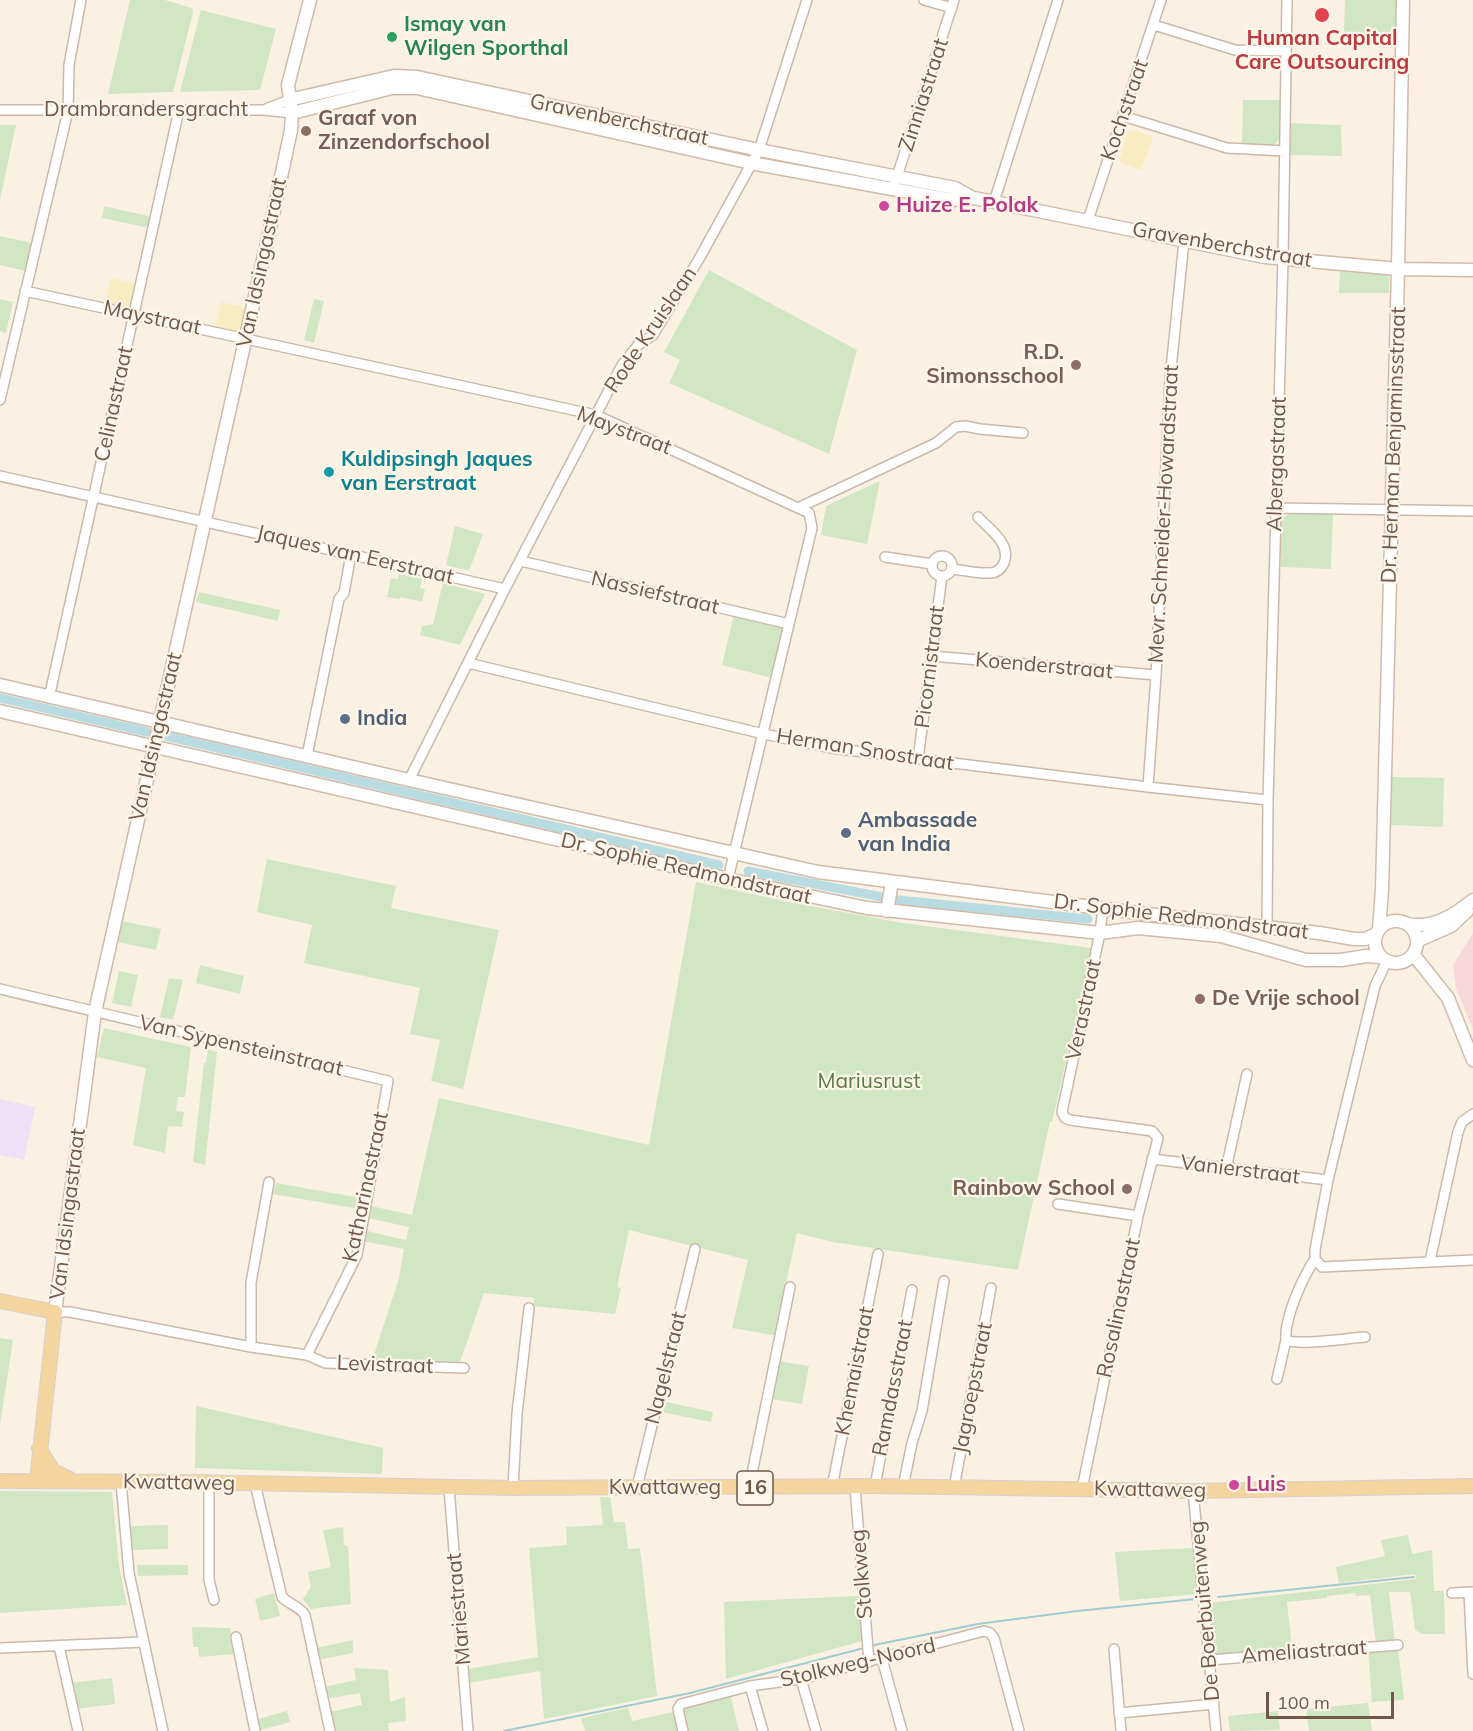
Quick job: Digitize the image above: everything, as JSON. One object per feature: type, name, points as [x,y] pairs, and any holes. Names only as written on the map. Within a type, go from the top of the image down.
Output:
[{"type":"main road","points":[[0,1301],[55,1312]]},
{"type":"main road","name":"Van Idsingastraat","points":[[37,1481],[55,1312]]},
{"type":"main road","points":[[39,1448],[56,1473],[79,1482]]},
{"type":"main road","name":"Kwattaweg","points":[[0,1481],[375,1484],[513,1488],[875,1486],[1193,1491],[1473,1485]]},
{"type":"street","points":[[0,400],[3,369],[25,291],[68,111],[69,65],[81,0]]},
{"type":"street","name":"Van Idsingastraat","points":[[55,1312],[95,1012],[289,141],[291,107],[288,85],[310,0]]},
{"type":"street","name":"Rode Kruislaan","points":[[409,780],[505,589],[622,365],[658,328],[759,150],[807,0]]},
{"type":"street","points":[[924,0],[953,4]]},
{"type":"street","points":[[994,201],[1058,0]]},
{"type":"street","name":"Kochstraat","points":[[1088,220],[1161,0]]},
{"type":"street","name":"Albergastraat","points":[[1267,927],[1287,0]]},
{"type":"street","name":"Dr. Herman Benjaminsstraat","points":[[1377,932],[1382,890],[1398,269],[1402,0]]},
{"type":"street","name":"Zinniastraat","points":[[895,183],[953,4]]},
{"type":"street","points":[[1154,25],[1235,50],[1286,51]]},
{"type":"street","name":"Gravenberchstraat","points":[[291,107],[394,76],[417,77],[759,150],[895,183]]},
{"type":"street","name":"Gravenberchstraat","points":[[264,110],[392,88],[417,88],[751,163],[895,183],[955,188],[974,198],[1265,257],[1398,269],[1473,270]]},
{"type":"street","name":"Drambrandersgracht","points":[[0,110],[264,110]]},
{"type":"street","name":"Celinastraat","points":[[49,698],[179,110]]},
{"type":"street","points":[[1124,116],[1227,148],[1285,151]]},
{"type":"street","name":"Mevr. Schneider-Howardstraat","points":[[1148,787],[1156,675],[1170,379],[1184,241]]},
{"type":"street","name":"Maystraat","points":[[25,291],[596,415],[800,507]]},
{"type":"street","points":[[800,507],[936,443],[957,426],[1023,434]]},
{"type":"street","name":"Jaques van Eerstraat","points":[[0,476],[505,589]]},
{"type":"street","points":[[728,879],[812,528],[809,513],[800,507]]},
{"type":"street","points":[[1276,508],[1473,511]]},
{"type":"street","points":[[952,569],[987,573],[999,571],[1003,566],[1006,556],[1005,546],[978,517]]},
{"type":"street","points":[[307,756],[339,599],[344,593],[351,554]]},
{"type":"street","points":[[944,556],[950,559],[952,569],[948,574],[942,576],[936,573],[932,564],[938,557],[944,556]]},
{"type":"street","points":[[885,557],[932,564]]},
{"type":"street","name":"Nassiefstraat","points":[[521,561],[789,624]]},
{"type":"street","name":"Picornistraat","points":[[918,759],[942,576]]},
{"type":"street","name":"Koenderstraat","points":[[931,656],[1156,675]]},
{"type":"street","name":"Herman Snostraat","points":[[468,663],[831,748],[1268,800]]},
{"type":"street","name":"Dr. Sophie Redmondstraat","points":[[0,685],[158,723],[818,872],[1360,939],[1377,932]]},
{"type":"street","name":"Dr. Sophie Redmondstraat","points":[[0,711],[728,879],[887,911],[1100,933],[1138,928],[1221,936],[1306,960],[1341,960],[1366,956],[1383,959]]},
{"type":"street","points":[[887,911],[892,882]]},
{"type":"street","name":"Dr. Herman Benjaminsstraat","points":[[1382,890],[1386,909],[1402,922]]},
{"type":"street","points":[[1434,980],[1401,963],[1383,959],[1375,948],[1377,932],[1387,923],[1402,922],[1421,926],[1436,923],[1473,902]]},
{"type":"street","points":[[1417,941],[1451,926],[1473,902]]},
{"type":"street","name":"Verastraat","points":[[1103,908],[1100,933],[1062,1112],[1065,1118],[1070,1120],[1152,1131]]},
{"type":"street","points":[[1401,963],[1413,954],[1417,941],[1413,930],[1402,922]]},
{"type":"street","points":[[1413,954],[1448,998],[1473,1060]]},
{"type":"street","points":[[1277,1379],[1288,1327],[1302,1278],[1315,1259],[1328,1180],[1383,959]]},
{"type":"street","name":"Van Sypensteinstraat","points":[[0,989],[388,1081]]},
{"type":"street","points":[[1226,1168],[1247,1074]]},
{"type":"street","name":"Katharinastraat","points":[[307,1355],[357,1255],[388,1081]]},
{"type":"street","points":[[1430,1261],[1458,1132],[1462,1122],[1473,1114]]},
{"type":"street","name":"Rosalinastraat","points":[[1082,1489],[1138,1216],[1158,1138],[1152,1131]]},
{"type":"street","name":"Vanierstraat","points":[[1152,1159],[1328,1180]]},
{"type":"street","points":[[251,1347],[251,1283],[269,1182]]},
{"type":"street","points":[[1058,1204],[1138,1216]]},
{"type":"street","name":"Nagelstraat","points":[[637,1487],[695,1250]]},
{"type":"street","name":"Khemaistraat","points":[[832,1487],[879,1254]]},
{"type":"street","points":[[1315,1259],[1322,1267],[1473,1260]]},
{"type":"street","points":[[903,1487],[912,1443],[922,1411],[944,1281]]},
{"type":"street","points":[[749,1488],[790,1287]]},
{"type":"street","name":"Jagroepstraat","points":[[954,1488],[991,1288]]},
{"type":"street","name":"Ramdasstraat","points":[[875,1486],[912,1290]]},
{"type":"street","points":[[513,1488],[517,1414],[529,1308]]},
{"type":"street","name":"Levistraat","points":[[55,1312],[70,1312],[251,1347],[307,1355],[325,1363],[464,1368]]},
{"type":"street","points":[[1286,1340],[1305,1342],[1365,1337]]},
{"type":"street","points":[[121,1482],[129,1573],[163,1731]]},
{"type":"street","points":[[209,1482],[209,1580],[214,1600]]},
{"type":"street","points":[[255,1484],[282,1597],[299,1607],[305,1615],[330,1731]]},
{"type":"street","name":"Mariestraat","points":[[449,1487],[468,1731]]},
{"type":"street","name":"Stolkweg","points":[[855,1487],[869,1662]]},
{"type":"street","name":"De Boerbuitenweg","points":[[1193,1491],[1216,1731]]},
{"type":"street","points":[[1452,1593],[1471,1592],[1473,1673]]},
{"type":"street","name":"Stolkweg-Noord","points":[[683,1731],[678,1709],[681,1704],[750,1686],[801,1679],[984,1631],[994,1638],[1019,1731]]},
{"type":"street","points":[[236,1637],[255,1731]]},
{"type":"street","points":[[0,1648],[144,1642]]},
{"type":"street","points":[[59,1646],[78,1731]]},
{"type":"street","name":"Ameliastraat","points":[[1210,1660],[1398,1646]]},
{"type":"street","points":[[1114,1649],[1121,1731]]},
{"type":"street","points":[[882,1659],[902,1731]]},
{"type":"street","points":[[801,1679],[816,1731]]},
{"type":"street","points":[[750,1686],[763,1731]]},
{"type":"street","points":[[1119,1713],[1214,1704]]},
{"type":"shaded area","points":[[1473,933],[1473,1029],[1456,989],[1453,965]]},
{"type":"shaded area","points":[[0,1099],[35,1107],[24,1160],[0,1155]]},
{"type":"green space","points":[[130,0],[165,0],[192,8],[193,12],[173,92],[108,94]]},
{"type":"green space","points":[[1345,0],[1398,0],[1397,33],[1344,33]]},
{"type":"green space","points":[[201,10],[276,29],[260,90],[180,92]]},
{"type":"green space","points":[[1243,100],[1282,100],[1282,132],[1277,143],[1272,146],[1242,146]]},
{"type":"green space","points":[[1289,123],[1341,125],[1342,156],[1289,155]]},
{"type":"green space","points":[[0,125],[16,125],[0,200]]},
{"type":"green space","points":[[104,206],[152,217],[149,228],[102,218]]},
{"type":"green space","points":[[0,236],[33,243],[26,271],[0,265]]},
{"type":"green space","points":[[1340,269],[1383,273],[1389,277],[1389,293],[1339,293]]},
{"type":"green space","points":[[709,270],[857,350],[829,454],[669,383],[680,360],[664,352]]},
{"type":"green space","points":[[0,299],[13,302],[6,333],[0,331]]},
{"type":"green space","points":[[314,299],[324,301],[314,343],[304,340]]},
{"type":"green space","points":[[880,481],[867,544],[821,535],[826,506]]},
{"type":"green space","points":[[1293,513],[1333,514],[1331,569],[1281,567],[1281,522],[1283,517]]},
{"type":"green space","points":[[455,526],[483,534],[469,571],[446,565]]},
{"type":"green space","points":[[399,574],[422,579],[420,588],[425,589],[422,602],[401,597],[400,599],[387,597],[391,578],[398,579]]},
{"type":"green space","points":[[443,583],[485,594],[460,645],[420,635],[422,626],[433,624]]},
{"type":"green space","points":[[199,592],[280,610],[278,621],[196,602]]},
{"type":"green space","points":[[734,614],[783,626],[772,678],[722,665]]},
{"type":"green space","points":[[1392,777],[1444,778],[1443,827],[1391,825]]},
{"type":"green space","points":[[267,859],[396,886],[391,908],[499,930],[463,1089],[431,1081],[440,1040],[410,1034],[420,988],[304,963],[312,925],[257,912]]},
{"type":"green space","name":"Mariusrust","points":[[696,882],[903,923],[1092,948],[1052,1122],[1050,1122],[1018,1270],[833,1242],[797,1233],[778,1336],[732,1328],[748,1260],[629,1230],[617,1287],[621,1288],[615,1314],[533,1306],[534,1298],[484,1293],[460,1362],[373,1358],[399,1278],[404,1249],[362,1241],[363,1230],[406,1240],[409,1227],[368,1218],[371,1206],[412,1215],[439,1098],[649,1145]]},
{"type":"green space","points":[[122,921],[161,929],[156,950],[118,942]]},
{"type":"green space","points":[[200,965],[244,976],[240,994],[196,983]]},
{"type":"green space","points":[[119,971],[138,975],[131,1007],[112,1003]]},
{"type":"green space","points":[[169,978],[183,980],[173,1020],[160,1017]]},
{"type":"green space","points":[[104,1028],[191,1047],[185,1097],[178,1097],[176,1111],[184,1112],[182,1127],[168,1126],[165,1153],[133,1145],[146,1068],[97,1057]]},
{"type":"green space","points":[[208,1049],[217,1052],[205,1165],[193,1162],[204,1063],[206,1063]]},
{"type":"green space","points":[[276,1183],[361,1198],[359,1209],[273,1194]]},
{"type":"green space","points":[[0,1338],[13,1340],[0,1425]]},
{"type":"green space","points":[[778,1361],[809,1366],[802,1404],[772,1399]]},
{"type":"green space","points":[[662,1401],[713,1412],[711,1422],[660,1412]]},
{"type":"green space","points":[[196,1406],[383,1448],[382,1474],[195,1468]]},
{"type":"green space","points":[[0,1491],[112,1492],[119,1566],[127,1605],[0,1613]]},
{"type":"green space","points":[[600,1497],[610,1497],[614,1522],[625,1522],[628,1549],[640,1548],[657,1696],[544,1719],[540,1671],[468,1683],[467,1669],[538,1657],[529,1548],[567,1545],[566,1527],[603,1525]]},
{"type":"green space","points":[[168,1525],[168,1549],[132,1550],[131,1526]]},
{"type":"green space","points":[[343,1527],[344,1545],[348,1546],[351,1604],[310,1609],[303,1599],[311,1587],[308,1572],[331,1567],[323,1530]]},
{"type":"green space","points":[[1408,1535],[1412,1554],[1432,1550],[1434,1591],[1444,1591],[1445,1634],[1422,1634],[1415,1630],[1410,1592],[1389,1592],[1395,1642],[1376,1644],[1370,1595],[1356,1596],[1355,1593],[1287,1602],[1292,1649],[1215,1654],[1209,1603],[1416,1579],[1415,1574],[1339,1583],[1336,1567],[1385,1556],[1381,1540]]},
{"type":"green space","points":[[1193,1548],[1197,1594],[1120,1601],[1115,1552]]},
{"type":"green space","points":[[137,1565],[188,1565],[188,1575],[138,1576]]},
{"type":"green space","points":[[274,1593],[280,1616],[260,1621],[255,1599]]},
{"type":"green space","points":[[858,1596],[862,1641],[726,1679],[724,1602]]},
{"type":"green space","points":[[192,1627],[230,1628],[236,1654],[199,1657],[198,1647],[193,1647]]},
{"type":"green space","points":[[353,1640],[353,1653],[318,1660],[316,1648]]},
{"type":"green space","points":[[1398,1648],[1404,1700],[1372,1702],[1368,1650]]},
{"type":"green space","points":[[354,1668],[388,1670],[390,1702],[405,1697],[406,1721],[388,1723],[389,1731],[334,1731],[330,1712],[362,1705],[360,1693],[326,1699],[324,1687],[356,1680]]},
{"type":"green space","points":[[112,1678],[115,1704],[75,1709],[70,1683]]},
{"type":"green space","points":[[730,1693],[739,1731],[683,1731],[677,1708]]},
{"type":"green space","points":[[1368,1703],[1372,1731],[1309,1731],[1306,1709]]},
{"type":"green space","points":[[628,1708],[632,1721],[673,1712],[678,1731],[585,1731],[581,1718]]},
{"type":"green space","points":[[287,1711],[290,1722],[261,1730],[258,1719]]},
{"type":"green space","points":[[1278,1711],[1280,1730],[1230,1731],[1228,1716]]},
{"type":"sand","points":[[1134,130],[1153,137],[1141,170],[1119,161],[1128,132]]},
{"type":"sand","points":[[111,278],[137,284],[131,307],[126,309],[105,305]]},
{"type":"sand","points":[[221,302],[248,308],[241,331],[238,333],[215,329]]},
{"type":"waterway","points":[[0,698],[147,732]]},
{"type":"waterway","points":[[166,736],[719,865]]},
{"type":"waterway","points":[[748,871],[882,897]]},
{"type":"waterway","points":[[898,900],[1088,919]]},
{"type":"waterway","points":[[1218,1597],[1414,1577]]},
{"type":"waterway","points":[[874,1645],[978,1624],[1196,1599]]},
{"type":"waterway","points":[[504,1731],[690,1693],[864,1648]]},
{"type":"place","name":"Human Capital Care Outsourcing","points":[[1322,15]]},
{"type":"place","name":"Ismay van Wilgen Sporthal","points":[[392,37]]},
{"type":"place","name":"Graaf von Zinzendorfschool","points":[[306,131]]},
{"type":"place","name":"Huize E. Polak","points":[[884,206]]},
{"type":"place","name":"R.D. Simonsschool","points":[[1076,365]]},
{"type":"place","name":"Kuldipsingh Jaques van Eerstraat","points":[[329,472]]},
{"type":"place","name":"India","points":[[345,719]]},
{"type":"place","name":"Ambassade van India","points":[[846,833]]},
{"type":"place","name":"De Vrije school","points":[[1200,999]]},
{"type":"place","name":"Rainbow School","points":[[1127,1189]]},
{"type":"place","name":"Luis","points":[[1234,1485]]}]
